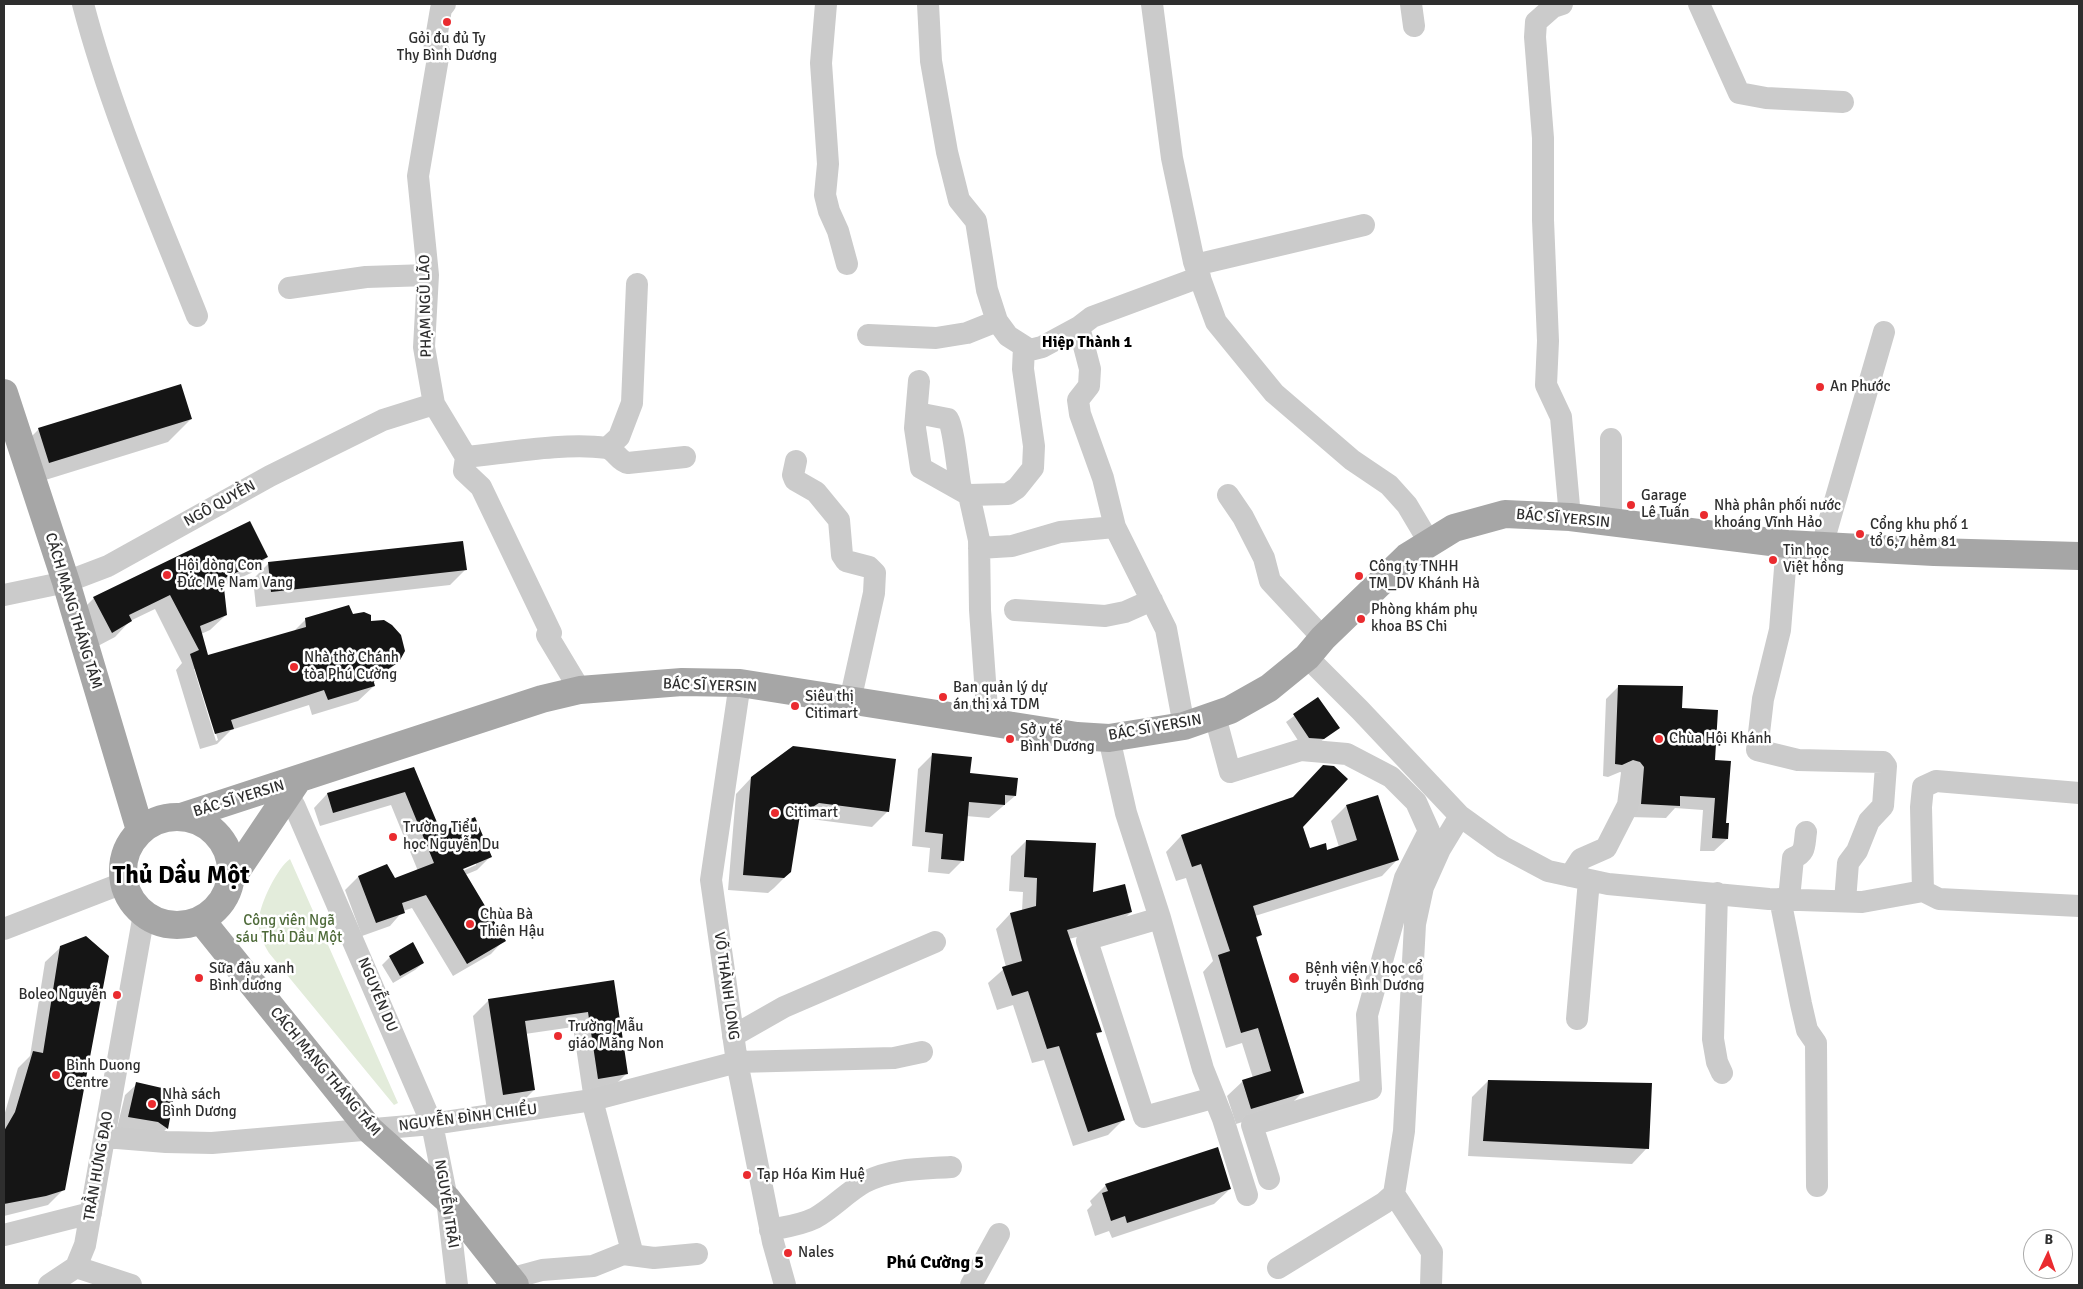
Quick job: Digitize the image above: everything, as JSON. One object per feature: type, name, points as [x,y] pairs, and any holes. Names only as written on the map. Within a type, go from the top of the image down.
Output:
[{"type":"main road","name":"CÁCH MẠNG THÁNG TÁM","points":[[4,393],[66,582],[140,830]]},
{"type":"main road","name":"BÁC SĨ YERSIN","points":[[181,817],[289,787],[542,699],[580,690],[682,682],[740,684],[988,723],[1077,736],[1109,738],[1184,726],[1215,716],[1269,688],[1315,648],[1407,558],[1429,542],[1454,528],[1505,514],[1570,517],[1787,544],[2079,556]]},
{"type":"main road","name":"BÁC SĨ YERSIN","points":[[231,879],[289,787]]},
{"type":"main road","points":[[181,817],[199,821],[214,831],[224,845],[230,861],[231,879],[225,896],[215,910],[201,920],[187,925],[172,925],[157,922],[134,906],[123,883],[122,869],[125,854],[131,841],[140,830],[152,822],[166,818],[181,817]]},
{"type":"main road","name":"CÁCH MẠNG THÁNG TÁM","points":[[201,920],[370,1130],[448,1199],[512,1282]]},
{"type":"street","points":[[83,4],[92,40],[129,143],[196,316]]},
{"type":"street","name":"PHẠM NGŨ LÃO","points":[[445,4],[441,9],[434,50],[438,52],[418,176],[428,275],[424,347],[434,404],[466,457],[464,471],[481,487],[551,633],[547,635],[580,690]]},
{"type":"street","points":[[826,4],[821,63],[828,164],[825,195],[847,264]]},
{"type":"street","points":[[928,4],[931,61],[946,152],[959,200],[976,220],[987,290],[997,321],[1008,336],[1024,347],[1030,350],[1042,347],[1079,327],[1092,316],[1197,271],[1364,224]]},
{"type":"street","points":[[1152,4],[1172,158],[1197,271],[1216,322],[1274,393],[1352,460],[1389,485],[1407,505],[1429,542]]},
{"type":"street","points":[[1411,4],[1414,26]]},
{"type":"street","points":[[1562,4],[1553,7],[1536,22],[1535,37],[1543,138],[1543,220],[1548,341],[1546,385],[1561,417],[1570,517]]},
{"type":"street","points":[[1699,4],[1739,93],[1766,98],[1843,102]]},
{"type":"street","points":[[289,288],[366,277],[428,275]]},
{"type":"street","points":[[608,448],[619,437],[632,403],[637,284]]},
{"type":"street","points":[[868,335],[936,338],[967,333],[997,321]]},
{"type":"street","points":[[1079,327],[1090,369],[1089,386],[1078,400],[1080,414],[1103,478],[1115,528],[1166,630],[1184,726]]},
{"type":"street","points":[[1822,546],[1884,332]]},
{"type":"street","points":[[919,381],[915,428],[921,468],[965,493],[1008,494],[1017,488],[1033,468],[1034,446],[1023,369],[1024,347]]},
{"type":"street","name":"NGÔ QUYỀN","points":[[4,595],[66,582],[108,566],[270,476],[383,420],[434,404]]},
{"type":"street","points":[[917,413],[948,419],[952,425],[952,438],[980,548],[980,610],[988,723]]},
{"type":"street","points":[[1611,439],[1611,523]]},
{"type":"street","points":[[466,457],[579,447],[608,448],[616,452],[623,462],[628,463],[685,457]]},
{"type":"street","points":[[796,461],[793,475],[796,480],[816,492],[839,520],[842,555],[846,561],[869,567],[875,573],[874,593],[850,701]]},
{"type":"street","points":[[1228,495],[1243,517],[1264,558],[1270,581],[1315,648],[1386,737],[1460,816],[1503,847],[1548,872],[1608,884],[1785,899],[1862,902],[1923,891],[1939,899],[2079,906]]},
{"type":"street","points":[[980,548],[1012,546],[1070,530],[1115,528]]},
{"type":"street","points":[[1787,544],[1780,630],[1763,699],[1757,750],[1798,760],[1868,760],[1883,762],[1886,766],[1882,810],[1869,822],[1856,851],[1848,863],[1845,901]]},
{"type":"street","points":[[1015,610],[1105,616],[1125,612],[1152,600]]},
{"type":"street","name":"VÕ THÀNH LONG","points":[[740,684],[711,880],[737,1062],[770,1230],[785,1285]]},
{"type":"street","points":[[1215,716],[1230,772],[1301,750],[1347,754],[1391,777],[1416,802],[1429,831],[1405,878],[1367,1015],[1371,1089],[1252,1125],[1269,1179]]},
{"type":"street","points":[[1109,738],[1126,813],[1160,918],[1213,1098],[1223,1119],[1247,1195]]},
{"type":"street","points":[[1577,1019],[1581,859],[1606,848],[1628,805],[1632,773]]},
{"type":"street","points":[[1923,891],[1920,807],[1923,787],[1936,781],[2079,792]]},
{"type":"street","name":"NGUYỄN DU","points":[[289,787],[299,816],[432,1124]]},
{"type":"street","points":[[1278,1268],[1384,1203],[1394,1194],[1404,1131],[1415,924],[1426,880],[1440,849],[1460,816]]},
{"type":"street","points":[[1806,832],[1804,851],[1800,856],[1793,858],[1785,899],[1800,1004],[1807,1030],[1816,1043],[1817,1186]]},
{"type":"street","points":[[4,929],[123,883]]},
{"type":"street","points":[[1717,892],[1713,1039],[1717,1062],[1722,1073]]},
{"type":"street","name":"TRẦN HƯNG ĐẠO","points":[[76,1267],[85,1245],[144,914]]},
{"type":"street","points":[[1160,918],[1087,941],[1144,1117],[1213,1098]]},
{"type":"street","points":[[733,1036],[784,1007],[936,942]]},
{"type":"street","name":"NGUYỄN ĐÌNH CHIỂU","points":[[105,1137],[166,1142],[212,1143],[432,1124],[592,1100],[737,1062],[894,1058],[922,1052]]},
{"type":"street","points":[[592,1100],[633,1255]]},
{"type":"street","name":"NGUYỄN TRÃI","points":[[432,1124],[448,1199],[458,1285]]},
{"type":"street","points":[[770,1230],[803,1223],[815,1218],[866,1182],[883,1175],[896,1171],[951,1167]]},
{"type":"street","points":[[1394,1194],[1432,1252],[1431,1285]]},
{"type":"street","points":[[4,1234],[91,1213]]},
{"type":"street","points":[[971,1285],[999,1234]]},
{"type":"street","points":[[512,1282],[542,1270],[593,1266],[623,1254],[671,1258],[697,1254]]},
{"type":"street","points":[[50,1285],[76,1267],[131,1285]]},
{"type":"green space","name":"Công viên Ngã sáu Thủ Dầu Một","points":[[290,859],[398,1103],[394,1105],[269,953],[263,941],[259,924],[262,905],[275,878]]},
{"type":"building","points":[[181,384],[192,419],[49,463],[38,428]]},
{"type":"building","name":"Nhà thờ Chánh tòa Phú Cường","points":[[250,521],[268,557],[223,579],[227,615],[200,626],[208,655],[306,627],[305,618],[349,605],[353,614],[364,612],[371,615],[371,621],[384,620],[392,625],[401,635],[405,651],[399,662],[373,679],[375,686],[328,700],[324,690],[231,720],[234,729],[215,734],[190,654],[199,650],[170,595],[129,615],[132,621],[112,633],[93,597]]},
{"type":"building","points":[[463,541],[467,570],[271,592],[268,562]]},
{"type":"building","points":[[1618,685],[1683,686],[1682,708],[1718,710],[1715,760],[1731,761],[1726,823],[1729,823],[1728,839],[1712,838],[1715,798],[1680,796],[1680,806],[1641,804],[1644,767],[1640,762],[1633,760],[1622,765],[1615,764]]},
{"type":"building","points":[[1318,697],[1340,728],[1324,739],[1309,738],[1293,714]]},
{"type":"building","name":"Citimart","points":[[793,746],[896,759],[889,812],[819,803],[800,815],[791,872],[784,878],[743,875],[751,777]]},
{"type":"building","points":[[932,753],[972,757],[970,773],[1018,778],[1016,796],[1005,795],[1005,805],[969,802],[964,861],[941,859],[943,834],[925,832]]},
{"type":"building","points":[[1323,765],[1334,766],[1348,779],[1303,827],[1310,848],[1326,843],[1327,850],[1357,840],[1346,805],[1378,795],[1399,860],[1253,906],[1262,935],[1256,937],[1304,1093],[1251,1109],[1242,1080],[1271,1071],[1258,1028],[1241,1033],[1218,955],[1230,951],[1201,864],[1192,867],[1181,835],[1293,797]]},
{"type":"building","points":[[414,767],[441,832],[475,817],[492,857],[463,869],[506,941],[467,964],[426,895],[402,903],[405,913],[376,923],[358,876],[387,864],[395,878],[434,863],[405,792],[333,813],[327,793]]},
{"type":"building","points":[[1026,840],[1096,843],[1093,892],[1125,884],[1132,912],[1067,930],[1102,1032],[1096,1033],[1125,1120],[1088,1132],[1059,1046],[1047,1049],[1028,991],[1012,996],[1002,967],[1022,961],[1010,913],[1036,906],[1037,878],[1024,877]]},
{"type":"building","name":"Binh Duong Centre","points":[[86,936],[109,956],[65,1190],[46,1196],[4,1204],[4,1131],[15,1112],[33,1051],[43,1053],[60,946]]},
{"type":"building","points":[[413,942],[424,963],[400,976],[389,956]]},
{"type":"building","points":[[614,980],[628,1074],[598,1079],[588,1012],[525,1021],[535,1090],[503,1095],[488,999]]},
{"type":"building","points":[[1488,1080],[1652,1083],[1649,1149],[1483,1141]]},
{"type":"building","name":"Nhà sách Bình Dương","points":[[136,1082],[175,1091],[168,1129],[158,1122],[128,1117]]},
{"type":"building","points":[[1218,1147],[1231,1189],[1127,1223],[1125,1216],[1111,1221],[1102,1193],[1108,1191],[1105,1184]]},
{"type":"place","name":"Gỏi đu đủ Ty Thy Bình Dương","points":[[447,22]]},
{"type":"place","name":"An Phước","points":[[1820,387]]},
{"type":"place","name":"Garage Lê Tuấn","points":[[1631,505]]},
{"type":"place","name":"Nhà phân phối nước khoáng Vĩnh Hảo","points":[[1704,515]]},
{"type":"place","name":"Cổng khu phố 1 tổ 6,7 hẻm 81","points":[[1860,534]]},
{"type":"place","name":"Tin học Việt hồng","points":[[1773,560]]},
{"type":"place","name":"Hội dòng Con Đức Mẹ Nam Vang","points":[[167,575]]},
{"type":"place","name":"Công ty TNHH TM_DV Khánh Hà","points":[[1359,576]]},
{"type":"place","name":"Phòng khám phụ khoa BS Chi","points":[[1361,619]]},
{"type":"place","name":"Nhà thờ Chánh tòa Phú Cường","points":[[294,667]]},
{"type":"place","name":"Ban quản lý dự án thị xả TDM","points":[[943,697]]},
{"type":"place","name":"Siêu thị Citimart","points":[[795,706]]},
{"type":"place","name":"Sở y tế Bình Dương","points":[[1010,739]]},
{"type":"place","name":"Chùa Hội Khánh","points":[[1659,739]]},
{"type":"place","name":"Citimart","points":[[775,813]]},
{"type":"place","name":"Trường Tiểu học Nguyễn Du","points":[[393,837]]},
{"type":"place","name":"Chùa Bà Thiên Hậu","points":[[470,924]]},
{"type":"place","name":"Sữa đậu xanh Bình dương","points":[[199,978]]},
{"type":"place","name":"Bệnh viện Y học cổ truyền Bình Dương","points":[[1294,978]]},
{"type":"place","name":"Boleo Nguyễn","points":[[117,995]]},
{"type":"place","name":"Trường Mẫu giáo Măng Non","points":[[558,1036]]},
{"type":"place","name":"Binh Duong Centre","points":[[56,1075]]},
{"type":"place","name":"Nhà sách Bình Dương","points":[[152,1104]]},
{"type":"place","name":"Tạp Hóa Kim Huệ","points":[[747,1175]]},
{"type":"place","name":"Nales","points":[[788,1253]]},
{"type":"district","name":"Hiệp Thành 1","points":[[1087,343]]},
{"type":"district","name":"Thủ Dầu Một","points":[[181,876]]},
{"type":"district","name":"Phú Cường 5","points":[[935,1263]]}]
